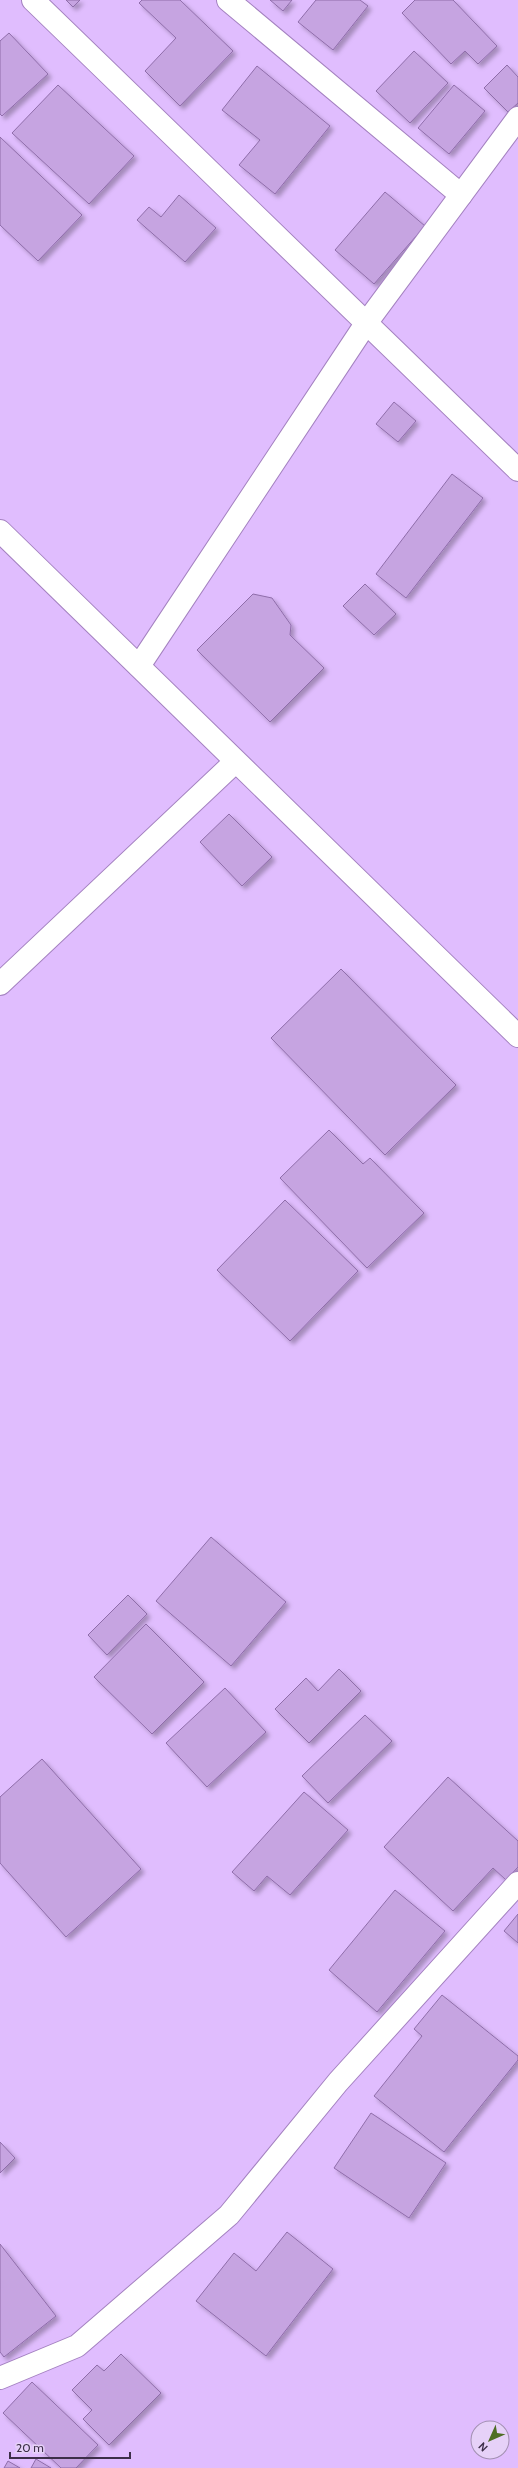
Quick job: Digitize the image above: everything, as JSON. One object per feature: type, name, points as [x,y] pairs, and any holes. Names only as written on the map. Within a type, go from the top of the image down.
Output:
[{"type":"street","points":[[33,0],[518,470]]},
{"type":"street","points":[[228,0],[461,196]]},
{"type":"street","points":[[139,666],[366,322],[518,118]]},
{"type":"street","points":[[0,531],[235,762],[518,1036]]},
{"type":"street","points":[[0,984],[235,762]]},
{"type":"street","points":[[0,2378],[77,2346],[228,2215],[338,2082],[518,1883]]},
{"type":"building","points":[[66,0],[80,0],[73,7]]},
{"type":"building","points":[[142,0],[180,0],[233,51],[180,106],[145,71],[176,38],[139,3]]},
{"type":"building","points":[[270,0],[292,0],[283,11]]},
{"type":"building","points":[[316,0],[360,0],[368,6],[333,50],[298,22]]},
{"type":"building","points":[[415,0],[453,0],[497,46],[478,64],[465,51],[451,64],[402,13]]},
{"type":"building","points":[[9,33],[48,74],[2,116],[0,114],[0,41]]},
{"type":"building","points":[[414,51],[448,83],[410,123],[376,91]]},
{"type":"building","points":[[507,65],[518,77],[518,103],[508,112],[484,88]]},
{"type":"building","points":[[257,66],[330,126],[275,194],[239,165],[260,140],[222,110]]},
{"type":"building","points":[[58,85],[134,156],[89,204],[12,133]]},
{"type":"building","points":[[454,85],[485,111],[449,154],[418,128]]},
{"type":"building","points":[[0,137],[82,215],[38,261],[0,225]]},
{"type":"building","points":[[385,192],[425,226],[374,284],[335,250]]},
{"type":"building","points":[[179,195],[216,228],[185,262],[137,220],[149,207],[161,217]]},
{"type":"building","points":[[394,402],[416,421],[398,442],[376,424]]},
{"type":"building","points":[[452,474],[483,498],[406,598],[376,574]]},
{"type":"building","points":[[365,584],[396,614],[374,635],[343,606]]},
{"type":"building","points":[[253,594],[272,598],[291,625],[290,635],[324,668],[270,722],[197,650]]},
{"type":"building","points":[[229,814],[272,857],[242,886],[200,842]]},
{"type":"building","points":[[341,969],[456,1085],[385,1155],[271,1038]]},
{"type":"building","points":[[329,1130],[363,1164],[370,1158],[424,1213],[367,1268],[280,1178]]},
{"type":"building","points":[[285,1200],[358,1271],[290,1341],[217,1270]]},
{"type":"building","points":[[211,1537],[286,1602],[231,1666],[156,1601]]},
{"type":"building","points":[[128,1595],[147,1614],[107,1655],[88,1635]]},
{"type":"building","points":[[146,1624],[204,1682],[152,1734],[94,1677]]},
{"type":"building","points":[[339,1669],[361,1691],[309,1743],[275,1709],[306,1678],[318,1691]]},
{"type":"building","points":[[225,1688],[266,1732],[207,1787],[166,1743]]},
{"type":"building","points":[[365,1715],[392,1741],[328,1803],[302,1776]]},
{"type":"building","points":[[42,1759],[141,1869],[66,1937],[0,1863],[0,1797]]},
{"type":"building","points":[[448,1777],[518,1841],[518,1867],[506,1880],[493,1868],[453,1911],[384,1847]]},
{"type":"building","points":[[304,1792],[348,1830],[290,1895],[267,1876],[254,1891],[232,1872]]},
{"type":"building","points":[[395,1890],[445,1931],[377,2012],[329,1970]]},
{"type":"building","points":[[518,1914],[518,1943],[504,1931]]},
{"type":"building","points":[[442,1995],[518,2056],[518,2060],[444,2152],[374,2096],[422,2036],[414,2029]]},
{"type":"building","points":[[371,2113],[446,2163],[409,2218],[334,2168]]},
{"type":"building","points":[[0,2142],[15,2158],[0,2173]]},
{"type":"building","points":[[287,2232],[333,2269],[266,2356],[196,2301],[234,2253],[256,2271]]},
{"type":"building","points":[[0,2244],[56,2316],[4,2357],[0,2352]]},
{"type":"building","points":[[121,2354],[161,2393],[109,2445],[83,2419],[92,2410],[72,2390],[97,2365],[104,2371]]},
{"type":"building","points":[[32,2382],[98,2445],[76,2468],[61,2468],[3,2413]]},
{"type":"building","points":[[36,2459],[51,2468],[31,2468]]},
{"type":"building","points":[[8,2461],[20,2468],[4,2468]]}]
